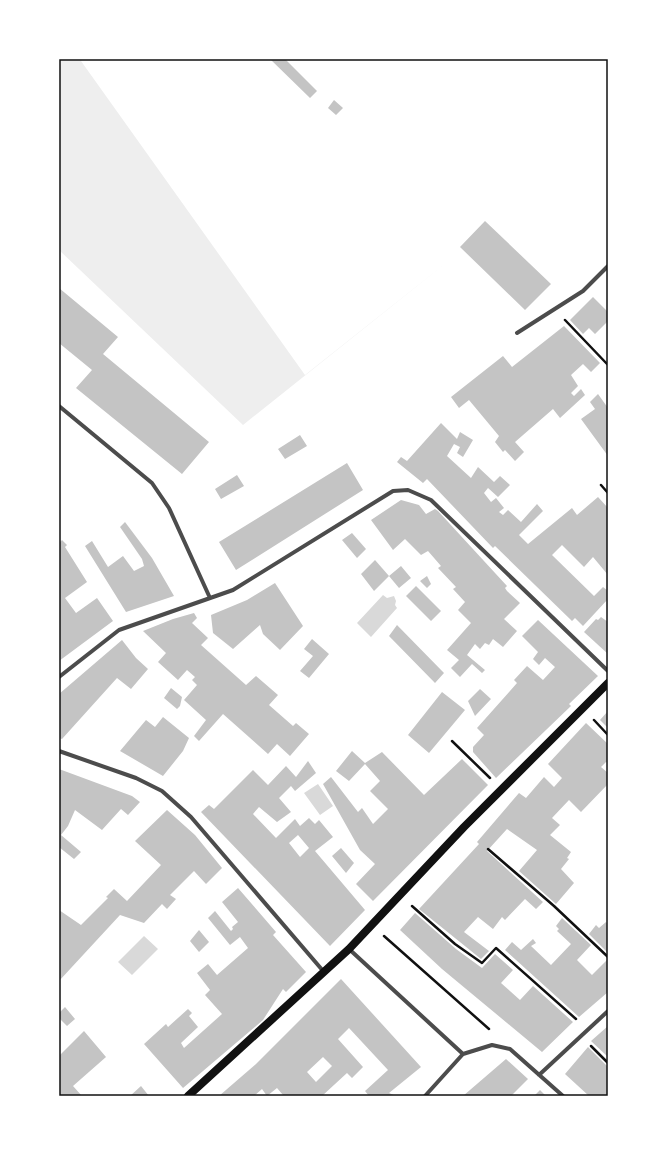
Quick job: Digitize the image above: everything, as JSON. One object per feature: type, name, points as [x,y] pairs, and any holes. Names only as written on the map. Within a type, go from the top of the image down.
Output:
[{"type":"main road","points":[[188,1096],[349,949],[502,790],[608,683]]},
{"type":"street","points":[[517,333],[584,291],[608,266]]},
{"type":"street","points":[[59,406],[152,484],[169,508],[210,598]]},
{"type":"street","points":[[59,678],[119,630],[233,590],[393,491],[408,490],[431,500],[608,672]]},
{"type":"street","points":[[59,751],[136,778],[162,791],[191,817],[324,972]]},
{"type":"street","points":[[349,949],[463,1054]]},
{"type":"street","points":[[539,1074],[608,1011]]},
{"type":"street","points":[[426,1096],[463,1054],[492,1045],[504,1047],[518,1055],[563,1096]]},
{"type":"path","points":[[555,309],[608,364]]},
{"type":"path","points":[[601,485],[608,493]]},
{"type":"path","points":[[452,741],[502,790]]},
{"type":"path","points":[[488,849],[554,906],[608,957]]},
{"type":"path","points":[[400,896],[455,944],[482,963],[496,948],[588,1029]]},
{"type":"path","points":[[372,925],[489,1029],[504,1047]]},
{"type":"path","points":[[581,1036],[608,1063]]},
{"type":"shaded area","points":[[59,59],[83,59],[81,61],[305,375],[456,255],[243,425],[59,250]]},
{"type":"shaded area","points":[[383,595],[387,598],[394,596],[396,601],[395,605],[397,608],[371,637],[357,623]]},
{"type":"shaded area","points":[[318,784],[333,806],[320,815],[304,793]]},
{"type":"shaded area","points":[[144,936],[158,949],[132,975],[118,962]]},
{"type":"building","points":[[270,59],[285,59],[317,91],[310,98]]},
{"type":"building","points":[[334,100],[343,108],[336,115],[328,108]]},
{"type":"building","points":[[485,221],[551,284],[525,310],[460,247]]},
{"type":"building","points":[[59,288],[118,337],[103,354],[209,442],[182,474],[76,388],[92,370],[59,343]]},
{"type":"building","points":[[593,297],[608,312],[608,321],[595,334],[589,328],[583,334],[570,320]]},
{"type":"building","points":[[564,326],[600,363],[591,372],[583,364],[571,375],[578,386],[571,393],[574,396],[581,389],[585,395],[560,418],[553,409],[515,442],[524,452],[515,461],[505,450],[503,452],[495,442],[499,436],[469,400],[459,408],[451,397],[503,356],[512,367]]},
{"type":"building","points":[[598,394],[608,408],[608,456],[581,419],[595,409],[590,402]]},
{"type":"building","points":[[441,423],[457,439],[460,432],[473,440],[463,457],[457,453],[460,447],[454,444],[447,456],[471,478],[478,467],[494,482],[500,476],[510,485],[498,497],[488,488],[484,493],[491,502],[496,498],[504,508],[499,512],[503,515],[508,510],[521,522],[537,504],[543,511],[519,535],[528,544],[572,508],[577,515],[598,497],[608,508],[608,575],[593,557],[584,567],[562,545],[552,555],[594,596],[603,587],[608,591],[608,599],[583,626],[575,618],[572,621],[495,546],[493,548],[427,479],[423,483],[397,462],[401,457],[407,461]]},
{"type":"building","points":[[300,435],[307,446],[285,459],[278,449]]},
{"type":"building","points":[[347,463],[363,490],[236,570],[219,542]]},
{"type":"building","points":[[237,475],[244,486],[221,499],[215,489]]},
{"type":"building","points":[[401,500],[419,505],[426,514],[435,509],[438,511],[507,586],[505,588],[507,591],[520,603],[504,619],[517,631],[503,647],[493,639],[489,645],[485,643],[480,649],[475,644],[467,655],[485,670],[482,673],[472,664],[460,677],[451,668],[459,660],[447,650],[471,623],[458,610],[465,602],[453,589],[456,587],[438,568],[441,566],[428,551],[421,555],[405,539],[393,550],[371,520]]},
{"type":"building","points":[[125,522],[152,558],[174,596],[126,612],[85,546],[92,541],[108,567],[123,556],[134,571],[144,566],[142,559],[120,527]]},
{"type":"building","points":[[352,533],[366,549],[357,558],[342,540]]},
{"type":"building","points":[[62,540],[67,545],[65,547],[87,582],[65,598],[76,613],[97,598],[113,621],[59,661],[59,543]]},
{"type":"building","points":[[375,560],[389,576],[374,591],[361,574]]},
{"type":"building","points":[[401,566],[411,578],[399,588],[389,576]]},
{"type":"building","points":[[427,576],[431,584],[427,588],[420,581]]},
{"type":"building","points":[[275,583],[303,626],[280,650],[263,634],[260,625],[233,649],[213,633],[211,615],[247,600]]},
{"type":"building","points":[[416,586],[441,611],[431,621],[406,596]]},
{"type":"building","points":[[194,613],[197,618],[192,623],[208,638],[201,645],[246,685],[256,676],[278,695],[269,705],[293,726],[296,723],[309,734],[290,756],[277,744],[268,754],[223,714],[199,741],[194,736],[206,720],[184,700],[197,685],[192,680],[195,677],[187,670],[178,680],[158,662],[166,653],[143,631],[173,619]]},
{"type":"building","points":[[601,617],[608,622],[608,654],[584,632],[596,619],[598,620]]},
{"type":"building","points":[[538,620],[598,676],[569,704],[571,706],[496,778],[473,752],[473,747],[484,735],[477,728],[517,683],[514,680],[527,666],[543,680],[555,667],[545,658],[539,665],[533,659],[538,652],[522,636]]},
{"type":"building","points":[[397,625],[444,673],[435,683],[389,636]]},
{"type":"building","points":[[312,639],[329,654],[309,678],[300,671],[313,656],[304,649]]},
{"type":"building","points":[[122,640],[136,658],[148,669],[131,689],[117,678],[62,739],[59,738],[59,694]]},
{"type":"building","points":[[171,688],[182,697],[180,706],[177,709],[164,698]]},
{"type":"building","points":[[480,689],[491,699],[475,716],[468,701]]},
{"type":"building","points":[[442,692],[465,710],[429,753],[408,735]]},
{"type":"building","points":[[608,711],[608,728],[600,720]]},
{"type":"building","points":[[163,717],[189,738],[183,751],[163,776],[120,751],[146,720],[155,727]]},
{"type":"building","points":[[586,723],[608,744],[608,763],[606,762],[601,767],[608,773],[608,784],[581,812],[569,800],[552,818],[560,825],[550,835],[571,852],[567,858],[569,859],[561,869],[574,883],[556,904],[519,871],[537,850],[507,829],[487,851],[543,902],[536,909],[525,899],[505,920],[502,917],[493,929],[478,917],[464,932],[489,951],[481,959],[419,909],[479,844],[477,842],[519,793],[526,798],[544,777],[554,787],[562,778],[548,764]]},
{"type":"building","points":[[352,751],[365,763],[382,752],[424,795],[462,759],[488,785],[373,901],[356,884],[375,864],[360,850],[323,784],[331,777],[358,812],[362,808],[373,824],[388,809],[370,791],[380,781],[365,764],[349,781],[336,771]]},
{"type":"building","points":[[308,761],[316,773],[295,791],[291,786],[279,798],[291,812],[277,822],[259,807],[253,814],[276,838],[295,819],[300,826],[309,818],[315,824],[319,820],[333,837],[315,851],[365,910],[330,946],[201,812],[209,805],[214,809],[253,770],[268,785],[286,766],[296,777]],"holes":[[[298,835],[309,848],[300,857],[289,843]]]},
{"type":"building","points":[[59,769],[132,796],[140,802],[128,815],[121,809],[102,830],[75,810],[68,826],[61,835],[81,852],[74,859],[59,847]]},
{"type":"building","points":[[167,810],[195,835],[222,868],[206,884],[194,871],[170,895],[176,899],[167,909],[162,904],[144,923],[120,915],[59,981],[59,910],[81,925],[108,898],[106,897],[114,889],[127,901],[161,865],[135,841]]},
{"type":"building","points":[[341,848],[354,863],[346,873],[332,856]]},
{"type":"building","points":[[238,888],[276,932],[273,935],[306,972],[286,992],[283,989],[263,1020],[183,1088],[144,1044],[166,1024],[168,1027],[188,1009],[192,1013],[189,1016],[198,1027],[181,1043],[184,1048],[222,1014],[205,995],[210,990],[197,973],[208,964],[217,975],[248,948],[240,937],[230,945],[208,918],[215,911],[231,931],[233,929],[232,927],[238,922],[222,902]]},
{"type":"building","points":[[415,913],[456,949],[482,968],[495,954],[513,970],[501,983],[520,1000],[533,986],[573,1022],[542,1052],[442,969],[400,930]]},
{"type":"building","points":[[562,918],[591,945],[577,960],[592,975],[608,959],[608,992],[579,1017],[505,950],[512,942],[521,950],[533,939],[536,943],[531,946],[551,965],[571,944],[557,931],[559,929],[556,926]]},
{"type":"building","points":[[606,922],[608,924],[608,953],[589,934],[596,925],[599,928]]},
{"type":"building","points":[[199,930],[209,942],[199,952],[190,941]]},
{"type":"building","points":[[341,979],[421,1067],[389,1093],[396,1096],[369,1096],[365,1091],[388,1070],[349,1028],[338,1039],[363,1067],[352,1078],[347,1073],[322,1096],[282,1096],[283,1095],[277,1088],[267,1096],[262,1089],[254,1096],[219,1096],[256,1064]],"holes":[[[323,1057],[332,1066],[316,1082],[307,1072]]]},
{"type":"building","points":[[65,1007],[75,1019],[67,1026],[59,1018],[59,1013]]},
{"type":"building","points":[[608,1026],[608,1057],[591,1041]]},
{"type":"building","points":[[84,1031],[106,1057],[73,1086],[82,1096],[59,1096],[59,1056]]},
{"type":"building","points":[[588,1047],[608,1067],[608,1096],[589,1096],[565,1074]]},
{"type":"building","points":[[506,1059],[528,1079],[511,1096],[463,1096]]},
{"type":"building","points":[[141,1086],[149,1096],[130,1096]]},
{"type":"building","points":[[540,1090],[545,1095],[547,1096],[534,1096]]}]
